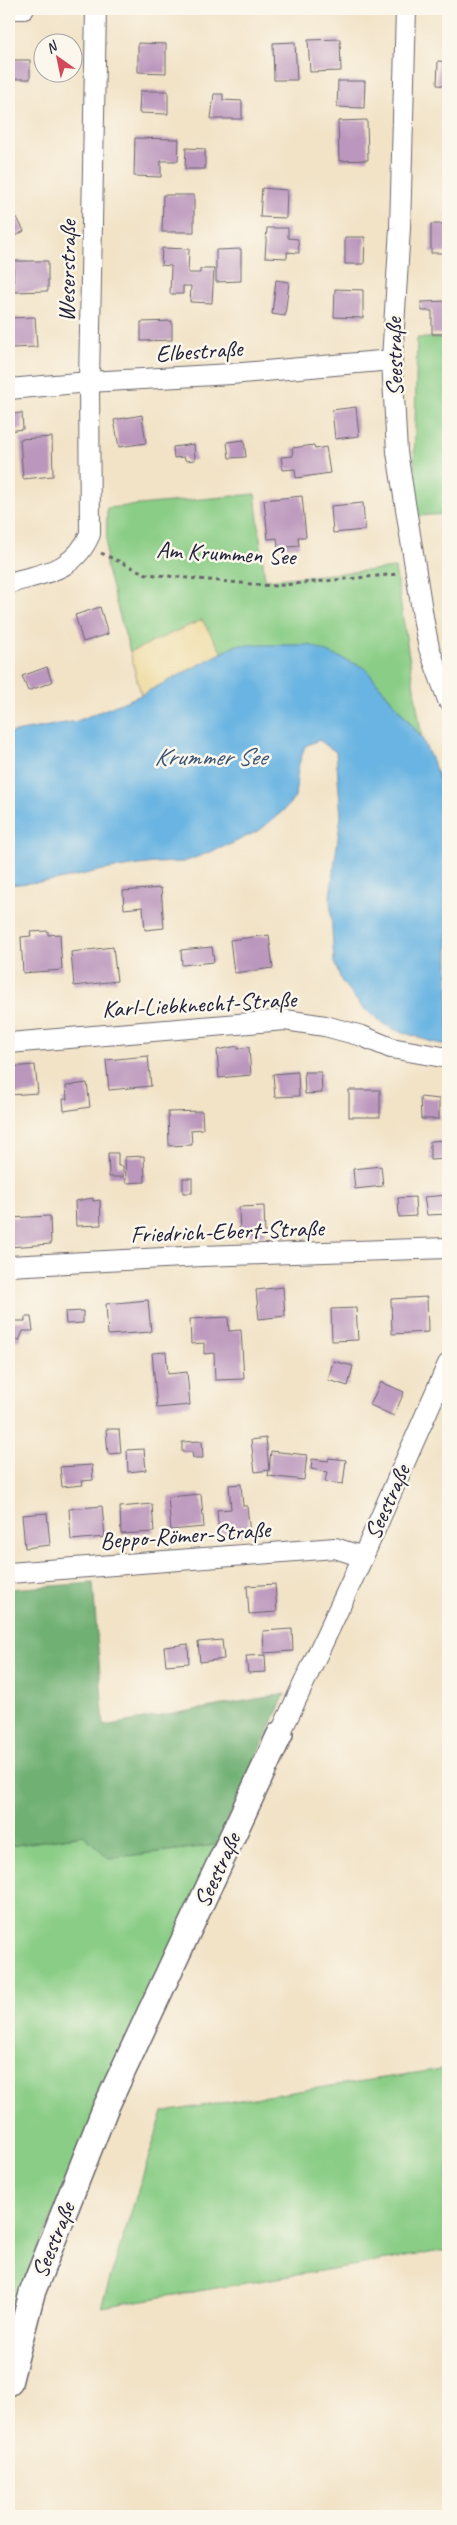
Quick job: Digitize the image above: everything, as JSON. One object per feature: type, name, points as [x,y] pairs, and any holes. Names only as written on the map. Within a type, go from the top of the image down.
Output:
[{"type":"street","points":[[9,9],[24,9]]},
{"type":"street","name":"Weserstraße","points":[[88,539],[96,9]]},
{"type":"street","name":"Seestraße","points":[[406,9],[400,219],[392,360],[397,452],[411,546],[430,648],[448,700]]},
{"type":"street","name":"Elbestraße","points":[[9,389],[89,382],[231,374],[392,360]]},
{"type":"street","points":[[9,583],[56,570],[69,564],[88,539]]},
{"type":"street","name":"Karl-Liebknecht-Straße","points":[[9,1043],[285,1020],[325,1026],[362,1036],[391,1048],[448,1058]]},
{"type":"street","name":"Friedrich-Ebert-Straße","points":[[9,1266],[202,1256],[448,1248]]},
{"type":"street","name":"Seestraße","points":[[9,2383],[32,2293],[105,2109],[363,1557],[448,1364]]},
{"type":"street","name":"Beppo-Römer-Straße","points":[[9,1573],[335,1548],[363,1557]]},
{"type":"path","name":"Am Krummen See","points":[[88,539],[114,561],[146,574],[272,586],[400,574]]},
{"type":"green space","points":[[417,338],[448,338],[448,514],[413,516]]},
{"type":"green space","points":[[255,494],[265,580],[395,568],[422,738],[365,668],[237,645],[222,653],[202,620],[130,652],[106,567],[107,508]]},
{"type":"green space","points":[[93,1583],[104,1726],[285,1694],[217,1845],[109,1858],[83,1835],[9,1846],[9,1589]]},
{"type":"green space","points":[[83,1835],[109,1858],[217,1845],[9,2315],[9,1846]]},
{"type":"green space","points":[[448,2068],[448,2250],[101,2307],[163,2112]]},
{"type":"sand","points":[[202,620],[222,653],[141,695],[130,652]]},
{"type":"water","name":"Krummer See","points":[[237,645],[310,645],[365,668],[422,738],[437,772],[448,810],[448,1045],[432,1042],[390,1028],[362,1007],[342,982],[334,962],[330,897],[341,816],[336,752],[319,740],[305,746],[298,767],[295,797],[284,810],[260,830],[231,844],[184,862],[154,863],[103,870],[58,880],[9,885],[9,733],[77,721],[141,695]]},
{"type":"building","points":[[340,39],[341,71],[310,72],[308,40]]},
{"type":"building","points":[[295,42],[297,80],[274,80],[273,43]]},
{"type":"building","points":[[138,43],[166,44],[166,73],[138,72]]},
{"type":"building","points":[[9,60],[30,60],[30,79],[15,79],[15,85],[9,85]]},
{"type":"building","points":[[438,61],[448,62],[448,86],[437,85]]},
{"type":"building","points":[[338,81],[365,81],[364,108],[337,107]]},
{"type":"building","points":[[140,91],[168,91],[168,114],[139,113]]},
{"type":"building","points":[[214,94],[223,94],[223,100],[242,101],[242,119],[211,119]]},
{"type":"building","points":[[367,120],[368,160],[339,161],[338,121]]},
{"type":"building","points":[[135,138],[179,139],[178,161],[161,161],[161,177],[134,176]]},
{"type":"building","points":[[186,148],[205,149],[205,169],[185,169]]},
{"type":"building","points":[[262,188],[287,190],[286,218],[260,217]]},
{"type":"building","points":[[163,195],[194,195],[194,232],[162,232]]},
{"type":"building","points":[[9,202],[24,231],[9,240]]},
{"type":"building","points":[[431,224],[448,224],[448,253],[431,253]]},
{"type":"building","points":[[267,228],[288,228],[288,238],[298,239],[299,253],[287,252],[287,258],[265,257]]},
{"type":"building","points":[[345,237],[365,237],[364,264],[345,264]]},
{"type":"building","points":[[162,248],[189,249],[188,273],[200,273],[200,269],[214,269],[212,303],[190,302],[191,286],[183,286],[183,294],[170,294],[171,266],[161,265]]},
{"type":"building","points":[[241,249],[241,281],[216,282],[216,250]]},
{"type":"building","points":[[13,261],[48,261],[48,291],[14,292]]},
{"type":"building","points":[[276,280],[289,282],[285,316],[272,314]]},
{"type":"building","points":[[335,289],[363,290],[363,318],[334,317]]},
{"type":"building","points":[[448,301],[448,334],[432,334],[432,311],[422,311],[421,302]]},
{"type":"building","points":[[35,317],[37,347],[10,348],[9,318]]},
{"type":"building","points":[[172,321],[172,340],[141,341],[141,322]]},
{"type":"building","points":[[356,407],[359,436],[335,439],[332,410]]},
{"type":"building","points":[[22,413],[23,429],[9,431],[9,414]]},
{"type":"building","points":[[142,415],[146,443],[119,447],[114,420]]},
{"type":"building","points":[[52,437],[53,476],[23,479],[20,439]]},
{"type":"building","points":[[244,440],[246,457],[229,458],[227,442]]},
{"type":"building","points":[[194,444],[195,460],[186,461],[184,457],[174,458],[173,447]]},
{"type":"building","points":[[314,445],[315,449],[326,447],[330,473],[296,478],[295,469],[283,470],[281,457],[293,456],[292,448]]},
{"type":"building","points":[[302,496],[306,537],[298,537],[299,546],[278,548],[277,538],[268,539],[264,500]]},
{"type":"building","points":[[363,503],[365,530],[333,533],[331,506]]},
{"type":"building","points":[[100,607],[108,634],[83,642],[75,615]]},
{"type":"building","points":[[47,667],[52,682],[28,691],[22,676]]},
{"type":"building","points":[[161,888],[164,928],[145,930],[143,907],[124,909],[123,891]]},
{"type":"building","points":[[48,931],[48,935],[60,934],[62,970],[23,973],[21,937],[31,936],[30,932]]},
{"type":"building","points":[[269,935],[273,968],[234,973],[230,940]]},
{"type":"building","points":[[113,947],[117,981],[74,986],[71,952]]},
{"type":"building","points":[[212,947],[214,962],[182,965],[181,950]]},
{"type":"building","points":[[238,1046],[238,1049],[249,1047],[251,1075],[219,1078],[217,1050]]},
{"type":"building","points":[[148,1056],[151,1086],[109,1090],[106,1060]]},
{"type":"building","points":[[35,1065],[38,1093],[9,1095],[9,1067]]},
{"type":"building","points":[[298,1072],[299,1096],[275,1097],[273,1074]]},
{"type":"building","points":[[304,1072],[321,1072],[322,1093],[305,1094]]},
{"type":"building","points":[[87,1083],[90,1107],[64,1111],[63,1099],[67,1099],[66,1086]]},
{"type":"building","points":[[349,1090],[380,1090],[380,1117],[349,1117]]},
{"type":"building","points":[[420,1097],[439,1099],[439,1119],[421,1119]]},
{"type":"building","points":[[202,1111],[203,1129],[191,1130],[192,1145],[169,1146],[168,1112]]},
{"type":"building","points":[[448,1140],[448,1159],[430,1160],[430,1141]]},
{"type":"building","points":[[108,1153],[118,1153],[118,1166],[123,1166],[123,1177],[109,1177]]},
{"type":"building","points":[[144,1156],[145,1182],[126,1183],[125,1157]]},
{"type":"building","points":[[381,1166],[383,1186],[355,1189],[353,1169]]},
{"type":"building","points":[[183,1178],[192,1178],[192,1193],[183,1193]]},
{"type":"building","points":[[448,1195],[448,1214],[427,1215],[424,1197]]},
{"type":"building","points":[[415,1197],[416,1216],[399,1217],[398,1198]]},
{"type":"building","points":[[93,1198],[93,1201],[100,1200],[101,1225],[76,1226],[75,1201]]},
{"type":"building","points":[[264,1206],[265,1235],[240,1236],[239,1207]]},
{"type":"building","points":[[50,1216],[51,1244],[9,1247],[9,1218]]},
{"type":"building","points":[[283,1287],[285,1316],[259,1319],[256,1290]]},
{"type":"building","points":[[427,1297],[428,1332],[392,1334],[391,1299]]},
{"type":"building","points":[[148,1300],[151,1332],[108,1335],[106,1304]]},
{"type":"building","points":[[356,1308],[358,1340],[332,1341],[331,1309]]},
{"type":"building","points":[[83,1311],[83,1323],[66,1324],[65,1312]]},
{"type":"building","points":[[25,1317],[31,1317],[33,1331],[23,1331],[19,1341],[10,1337],[12,1321],[25,1321]]},
{"type":"building","points":[[228,1317],[229,1331],[241,1330],[244,1379],[215,1380],[214,1353],[204,1354],[204,1343],[191,1344],[190,1319]]},
{"type":"building","points":[[166,1352],[168,1374],[187,1372],[190,1405],[157,1408],[152,1353]]},
{"type":"building","points":[[333,1361],[353,1366],[348,1386],[328,1380]]},
{"type":"building","points":[[381,1382],[404,1392],[394,1416],[370,1405]]},
{"type":"building","points":[[106,1429],[119,1429],[121,1453],[108,1454]]},
{"type":"building","points":[[266,1438],[269,1470],[255,1472],[251,1440]]},
{"type":"building","points":[[202,1441],[203,1458],[193,1458],[192,1452],[182,1452],[182,1442]]},
{"type":"building","points":[[144,1449],[146,1470],[128,1472],[127,1450]]},
{"type":"building","points":[[271,1451],[307,1455],[304,1480],[268,1476]]},
{"type":"building","points":[[329,1458],[346,1460],[343,1484],[325,1482],[327,1472],[311,1469],[312,1459],[328,1461]]},
{"type":"building","points":[[92,1465],[93,1480],[82,1481],[83,1485],[62,1487],[60,1467]]},
{"type":"building","points":[[241,1484],[243,1506],[247,1506],[250,1534],[219,1537],[217,1510],[231,1509],[229,1485]]},
{"type":"building","points":[[201,1494],[204,1527],[171,1530],[168,1497]]},
{"type":"building","points":[[152,1504],[154,1532],[121,1534],[120,1507]]},
{"type":"building","points":[[102,1506],[105,1537],[71,1540],[69,1509]]},
{"type":"building","points":[[47,1513],[50,1545],[25,1548],[22,1515]]},
{"type":"building","points":[[275,1584],[277,1612],[249,1614],[247,1586]]},
{"type":"building","points":[[292,1629],[293,1651],[264,1653],[263,1631]]},
{"type":"building","points":[[222,1640],[224,1659],[200,1662],[198,1642]]},
{"type":"building","points":[[188,1644],[189,1663],[166,1665],[164,1647]]},
{"type":"building","points":[[265,1655],[266,1672],[248,1673],[246,1656]]}]
